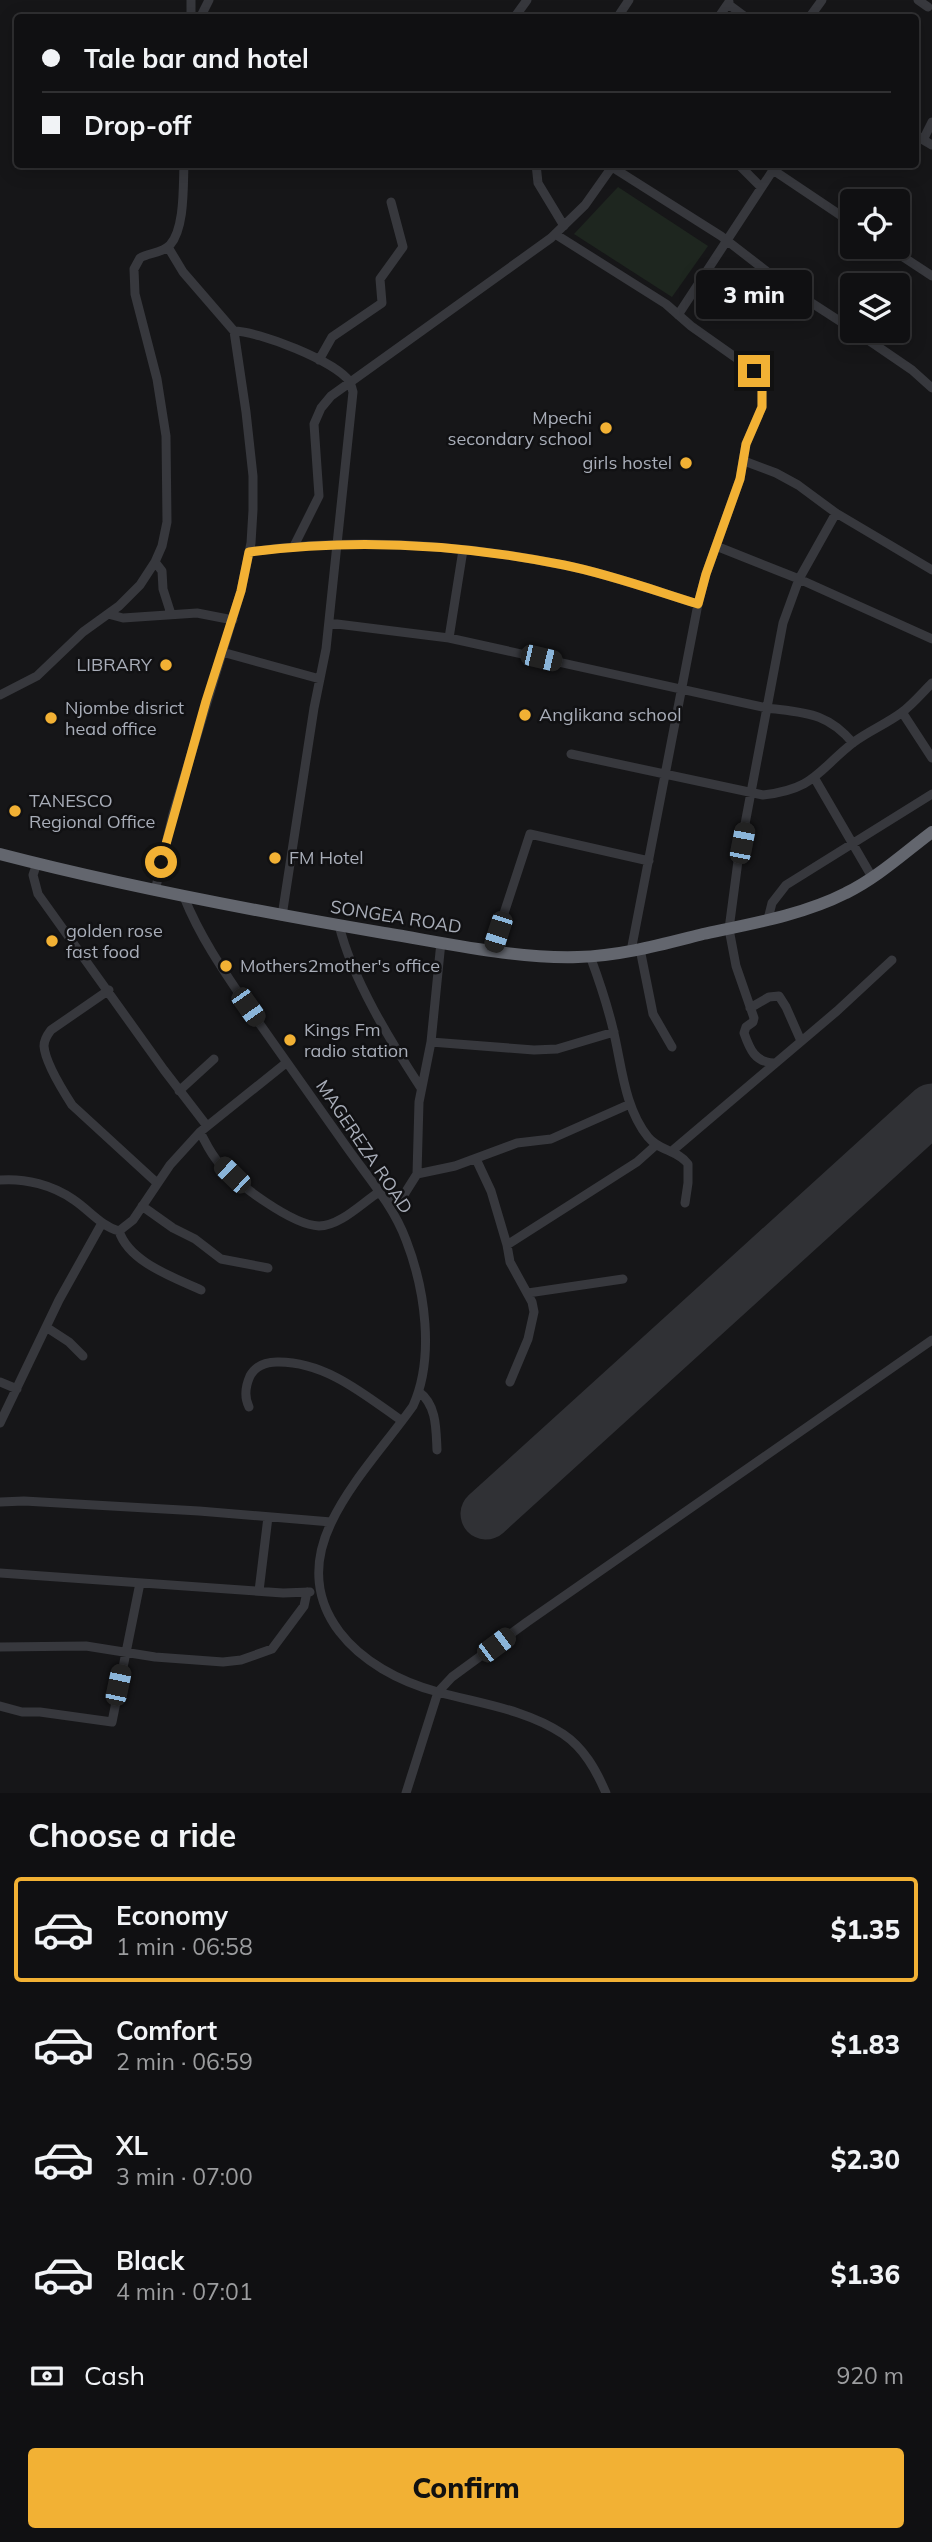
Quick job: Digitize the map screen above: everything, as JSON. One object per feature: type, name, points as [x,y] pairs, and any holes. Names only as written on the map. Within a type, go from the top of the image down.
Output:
[{"type":"highway","name":"SONGEA ROAD","points":[[0,853],[155,891],[282,916],[492,950],[562,958],[636,950],[729,929],[845,894],[932,832]]},
{"type":"street","points":[[918,0],[928,7]]},
{"type":"street","points":[[729,2],[742,14]]},
{"type":"street","points":[[923,140],[932,122]]},
{"type":"street","points":[[0,695],[37,676],[83,632],[132,594],[155,562],[166,530],[166,436],[157,379],[135,294],[134,269],[137,261],[168,247],[175,236],[181,209],[184,168]]},
{"type":"street","points":[[536,168],[538,183],[564,226]]},
{"type":"street","points":[[294,546],[319,496],[315,420],[331,396],[555,234],[585,205],[612,168]]},
{"type":"street","points":[[616,168],[726,239],[787,287],[840,322]]},
{"type":"street","points":[[742,168],[761,187]]},
{"type":"street","points":[[678,315],[774,168]]},
{"type":"street","points":[[776,168],[840,214]]},
{"type":"street","points":[[319,360],[332,337],[381,304],[381,276],[403,247],[391,202]]},
{"type":"street","points":[[555,234],[645,290],[749,366],[762,387],[762,407],[746,444],[744,461],[698,604],[649,861],[636,950],[653,1014],[671,1047]]},
{"type":"street","points":[[155,891],[173,814],[233,620],[249,552],[253,510],[253,476],[241,367],[234,331],[183,272],[168,247]]},
{"type":"street","points":[[906,259],[932,276]]},
{"type":"street","points":[[234,331],[260,335],[319,360],[350,382],[352,402],[329,623],[282,916]]},
{"type":"street","points":[[872,343],[912,370],[932,388]]},
{"type":"street","points":[[744,461],[798,485],[836,513],[932,570]]},
{"type":"street","points":[[774,1063],[759,1060],[747,1042],[744,1030],[754,1018],[736,966],[729,929],[783,623],[799,579],[836,513]]},
{"type":"street","points":[[249,552],[337,543],[387,543],[463,550],[564,565],[614,577],[698,604]]},
{"type":"street","points":[[716,547],[799,579],[932,639]]},
{"type":"street","points":[[449,638],[463,550]]},
{"type":"street","points":[[155,562],[162,571],[163,589],[171,614]]},
{"type":"street","points":[[108,614],[120,618],[197,613],[233,620]]},
{"type":"street","points":[[329,623],[449,638],[828,720],[840,727],[853,743]]},
{"type":"street","points":[[222,652],[320,679]]},
{"type":"street","points":[[571,754],[751,793],[779,794],[815,779],[853,743],[902,712],[932,682]]},
{"type":"street","points":[[902,712],[932,758]]},
{"type":"street","points":[[815,779],[872,877]]},
{"type":"street","points":[[768,919],[772,903],[786,885],[932,794]]},
{"type":"street","points":[[492,950],[530,834],[649,861]]},
{"type":"street","points":[[37,863],[33,875],[38,894],[179,1091],[203,1129],[218,1163],[284,1212],[303,1222],[319,1226],[334,1223],[379,1192]]},
{"type":"street","name":"MAGEREZA ROAD","points":[[184,897],[207,946],[286,1063],[388,1204],[407,1241],[421,1295],[425,1340],[419,1392],[402,1421],[367,1467],[331,1522],[321,1549],[317,1570],[319,1590],[329,1619],[357,1650],[399,1677],[438,1692],[527,1715],[563,1734],[585,1755],[606,1793]]},
{"type":"street","points":[[339,925],[345,950],[354,969],[404,1063],[421,1088]]},
{"type":"street","points":[[388,1204],[405,1193],[417,1174],[421,1088],[431,1042],[440,942]]},
{"type":"street","points":[[590,956],[614,1032],[630,1104],[656,1145],[685,1160]]},
{"type":"street","points":[[672,1151],[892,960]]},
{"type":"street","points":[[108,990],[51,1030],[44,1045],[62,1090],[72,1105],[157,1184]]},
{"type":"street","points":[[750,1008],[769,997],[779,996],[801,1041]]},
{"type":"street","points":[[431,1042],[534,1050],[557,1049],[614,1032]]},
{"type":"street","points":[[179,1091],[214,1059]]},
{"type":"street","points":[[119,1231],[133,1220],[157,1184],[203,1129],[286,1063]]},
{"type":"street","points":[[417,1174],[455,1166],[517,1143],[551,1139],[630,1104]]},
{"type":"street","points":[[685,1203],[689,1172],[685,1160],[687,1139]]},
{"type":"street","points":[[507,1245],[628,1168],[656,1145]]},
{"type":"street","points":[[476,1159],[486,1180],[514,1271],[532,1302],[533,1323],[510,1382]]},
{"type":"street","points":[[0,1180],[33,1181],[72,1198],[102,1223],[119,1231],[127,1248],[137,1256],[201,1290]]},
{"type":"street","points":[[142,1206],[173,1228],[195,1239],[221,1259],[268,1268]]},
{"type":"street","points":[[0,1423],[46,1327],[102,1223]]},
{"type":"street","points":[[527,1293],[623,1279]]},
{"type":"street","points":[[46,1327],[69,1342],[83,1356]]},
{"type":"street","points":[[406,1793],[438,1692],[459,1671],[932,1340]]},
{"type":"street","points":[[249,1407],[246,1391],[255,1368],[263,1363],[294,1363],[322,1370],[402,1421]]},
{"type":"street","points":[[0,1382],[17,1389]]},
{"type":"street","points":[[419,1392],[431,1404],[437,1450]]},
{"type":"street","points":[[0,1502],[24,1501],[331,1522]]},
{"type":"street","points":[[260,1591],[268,1517]]},
{"type":"street","points":[[0,1573],[260,1591],[319,1590]]},
{"type":"street","points":[[0,1706],[22,1712],[112,1721],[140,1583]]},
{"type":"street","points":[[0,1647],[86,1646],[145,1656],[223,1662],[254,1657],[272,1649],[304,1606],[307,1592]]},
{"type":"shaded area","points":[[618,187],[708,246],[672,297],[574,234]]},
{"type":"runway","points":[[486,1514],[932,1109]]},
{"type":"place","name":"Mpechi secondary school","points":[[606,428]]},
{"type":"place","name":"girls hostel","points":[[686,463]]},
{"type":"place","name":"LIBRARY","points":[[166,665]]},
{"type":"place","name":"Anglikana school","points":[[525,715]]},
{"type":"place","name":"Njombe disrict head office","points":[[51,718]]},
{"type":"place","name":"TANESCO Regional Office","points":[[15,811]]},
{"type":"place","name":"FM Hotel","points":[[275,858]]},
{"type":"place","name":"golden rose fast food","points":[[52,941]]},
{"type":"place","name":"Mothers2mother's office","points":[[226,966]]},
{"type":"place","name":"Kings Fm radio station","points":[[290,1040]]},
{"type":"route","points":[[161,862],[206,701],[230,630],[249,552],[337,543],[387,543],[463,550],[564,565],[614,577],[698,604],[740,479],[746,444],[762,407],[764,394],[754,371]]}]
